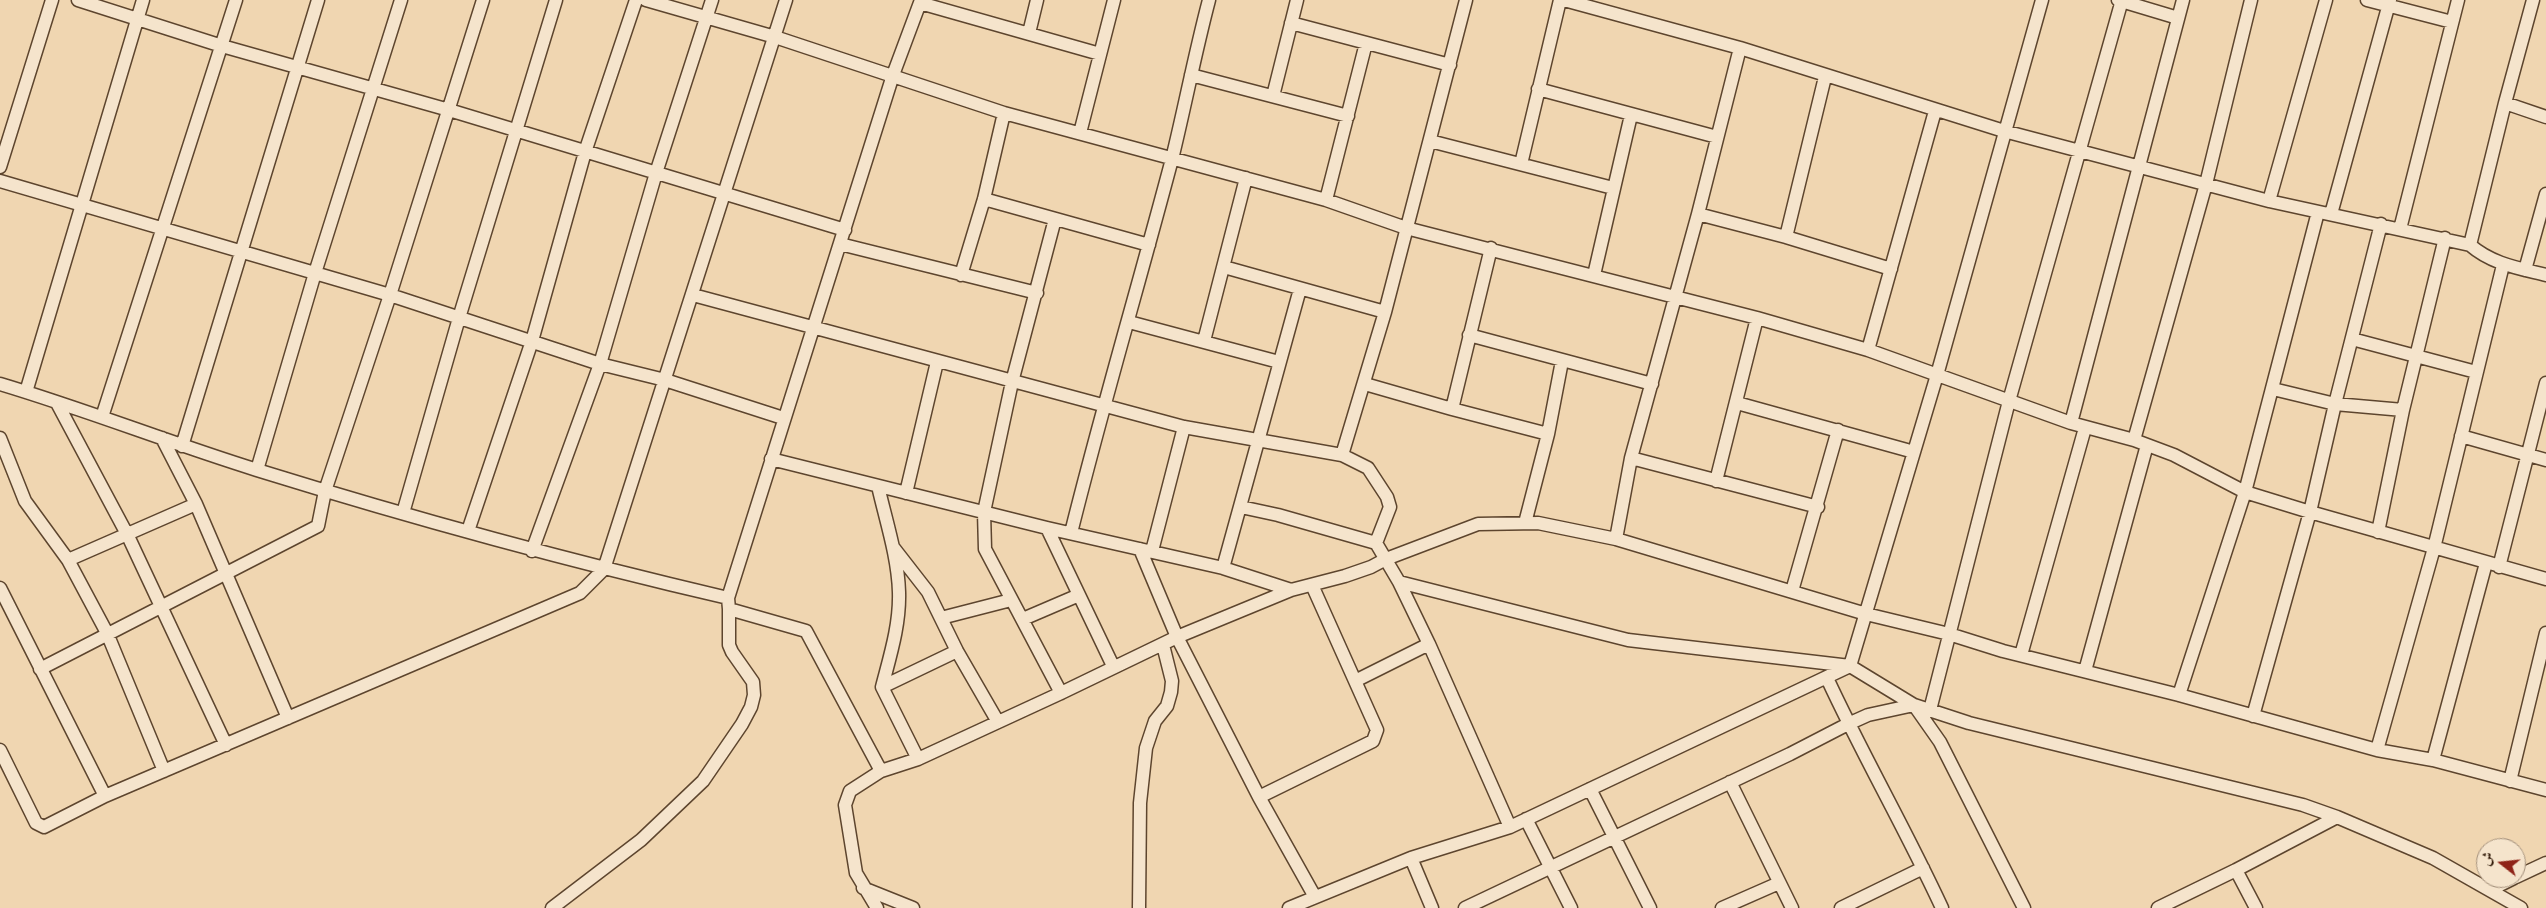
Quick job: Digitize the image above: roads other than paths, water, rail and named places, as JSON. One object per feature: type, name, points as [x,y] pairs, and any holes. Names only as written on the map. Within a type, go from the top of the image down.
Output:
[{"type":"street","points":[[0,167],[52,0]]},
{"type":"street","points":[[78,0],[138,17],[222,46],[517,130],[846,230]]},
{"type":"street","points":[[26,392],[80,204],[143,0]]},
{"type":"street","points":[[102,417],[164,231],[236,0]]},
{"type":"street","points":[[182,446],[318,0]]},
{"type":"street","points":[[257,470],[315,273],[401,0]]},
{"type":"street","points":[[40,669],[318,526],[325,490],[390,295],[483,0]]},
{"type":"street","points":[[403,513],[459,318],[556,0]]},
{"type":"street","points":[[468,532],[532,341],[585,152],[636,0]]},
{"type":"street","points":[[646,0],[706,19],[775,37],[1004,113],[1326,200],[1406,228],[1491,248],[1757,318],[1868,350],[2071,423],[2134,440],[2174,455],[2245,492],[2499,567],[2546,579]]},
{"type":"street","points":[[532,551],[600,364],[656,173],[712,0]]},
{"type":"street","points":[[0,750],[39,826],[44,826],[106,796],[580,593],[604,570],[726,194],[786,0]]},
{"type":"street","points":[[1029,33],[1036,0]]},
{"type":"street","points":[[1080,133],[1114,0]]},
{"type":"street","points":[[1071,533],[1103,406],[1129,322],[1172,158],[1209,2],[1195,0]]},
{"type":"street","points":[[1273,96],[1297,0]]},
{"type":"street","points":[[1342,455],[1365,384],[1385,312],[1466,0]]},
{"type":"street","points":[[1521,164],[1560,0]]},
{"type":"street","points":[[1564,0],[1740,48],[1935,111],[2004,131],[2268,201],[2470,244],[2483,256],[2503,265],[2546,275]]},
{"type":"street","points":[[1289,908],[1411,858],[1510,827],[1850,666],[1937,375],[2042,0]]},
{"type":"street","points":[[1930,710],[2009,401],[2121,0],[2178,18]]},
{"type":"street","points":[[2071,423],[2183,0]]},
{"type":"street","points":[[2134,440],[2206,184],[2251,0]]},
{"type":"street","points":[[2268,201],[2326,0]]},
{"type":"street","points":[[2367,0],[2390,3],[2452,22]]},
{"type":"street","points":[[2400,228],[2458,0]]},
{"type":"street","points":[[2470,244],[2533,0]]},
{"type":"street","points":[[552,908],[635,845],[703,781],[752,707],[754,695],[753,682],[729,645],[728,603],[783,418],[846,230],[893,75],[921,1],[1100,54]]},
{"type":"street","points":[[2179,695],[2245,492],[2324,213],[2390,3]]},
{"type":"street","points":[[1292,23],[1450,66]]},
{"type":"street","points":[[1326,200],[1366,43]]},
{"type":"street","points":[[1616,539],[1631,458],[1698,214],[1740,48]]},
{"type":"street","points":[[1192,75],[1348,116]]},
{"type":"street","points":[[1786,237],[1825,76]]},
{"type":"street","points":[[1538,89],[1717,137]]},
{"type":"street","points":[[2505,103],[2546,117]]},
{"type":"street","points":[[1868,350],[1935,111]]},
{"type":"street","points":[[961,275],[984,199],[1004,113]]},
{"type":"street","points":[[1594,275],[1631,115]]},
{"type":"street","points":[[1430,141],[1613,188]]},
{"type":"street","points":[[1204,341],[1246,178]]},
{"type":"street","points":[[0,182],[390,295],[600,364],[665,380],[783,418]]},
{"type":"street","points":[[2525,270],[2546,194]]},
{"type":"street","points":[[984,199],[1149,245]]},
{"type":"street","points":[[1698,214],[1786,237],[1891,269]]},
{"type":"street","points":[[1055,219],[1012,382],[984,512],[985,549],[1061,694]]},
{"type":"street","points":[[2252,716],[2310,512],[2335,404],[2381,224]]},
{"type":"street","points":[[2378,532],[2403,410],[2418,356],[2445,238]]},
{"type":"street","points":[[840,244],[1037,293]]},
{"type":"street","points":[[1452,410],[1468,335],[1491,248]]},
{"type":"street","points":[[2377,750],[2434,548],[2503,265]]},
{"type":"street","points":[[1224,267],[1385,312]]},
{"type":"street","points":[[1223,568],[1300,289]]},
{"type":"street","points":[[693,295],[1184,427],[1342,455],[1368,468],[1387,497],[1390,508],[1376,543]]},
{"type":"street","points":[[1716,481],[1757,318]]},
{"type":"street","points":[[1129,322],[1279,362]]},
{"type":"street","points":[[1468,335],[1652,384]]},
{"type":"street","points":[[2352,339],[2476,372]]},
{"type":"street","points":[[1525,523],[1548,434],[1562,361]]},
{"type":"street","points":[[906,493],[937,362]]},
{"type":"street","points":[[0,384],[257,470],[532,551],[728,603],[806,631],[881,771]]},
{"type":"street","points":[[1365,384],[1452,410],[1548,434]]},
{"type":"street","points":[[2273,389],[2335,404],[2403,410]]},
{"type":"street","points":[[2499,567],[2545,390]]},
{"type":"street","points":[[57,403],[128,536],[226,745]]},
{"type":"street","points":[[1737,403],[1914,452]]},
{"type":"street","points":[[1184,427],[1146,550],[1177,637],[1259,798],[1314,897]]},
{"type":"street","points":[[2021,655],[2086,428]]},
{"type":"street","points":[[1792,590],[1818,507],[1838,430]]},
{"type":"street","points":[[2461,436],[2546,460]]},
{"type":"street","points":[[0,438],[25,501],[68,560],[108,633],[164,771]]},
{"type":"street","points":[[162,438],[196,504],[288,718]]},
{"type":"street","points":[[2085,671],[2147,445]]},
{"type":"street","points":[[1631,458],[1818,507]]},
{"type":"street","points":[[771,459],[1047,528],[1223,568],[1291,590]]},
{"type":"street","points":[[878,486],[892,545],[899,592],[895,638],[882,687],[918,759]]},
{"type":"street","points":[[68,560],[128,536],[196,504]]},
{"type":"street","points":[[1241,508],[1278,515],[1376,543],[1399,582],[1430,644],[1510,827]]},
{"type":"street","points":[[877,908],[863,888],[854,863],[845,805],[850,791],[881,771],[918,759],[1061,694],[1113,666],[1163,645],[1177,637],[1291,590],[1371,567],[1386,558],[1478,524],[1538,523],[1616,539],[1792,590],[1866,614],[2179,695],[2377,750],[2433,760],[2546,790]]},
{"type":"street","points":[[1047,528],[1113,666]]},
{"type":"street","points":[[892,545],[928,592],[957,651],[998,722]]},
{"type":"street","points":[[2433,760],[2486,563]]},
{"type":"street","points":[[1399,582],[1628,640],[1850,666],[1914,705],[1969,723],[2302,805],[2338,817],[2433,858],[2521,908]]},
{"type":"street","points":[[1259,798],[1373,741],[1377,730],[1312,585]]},
{"type":"street","points":[[0,588],[106,796]]},
{"type":"street","points":[[1023,619],[1079,595]]},
{"type":"street","points":[[942,618],[1011,600]]},
{"type":"street","points":[[2510,781],[2546,633]]},
{"type":"street","points":[[1355,681],[1430,644]]},
{"type":"street","points":[[1139,908],[1140,803],[1143,763],[1149,735],[1167,706],[1171,692],[1172,681],[1163,645]]},
{"type":"street","points":[[882,687],[957,651]]},
{"type":"street","points":[[1827,678],[1848,724],[1942,908]]},
{"type":"street","points":[[1465,908],[1790,754],[1848,724],[1868,715],[1914,705]]},
{"type":"street","points":[[1914,705],[1940,742],[2024,908]]},
{"type":"street","points":[[1730,782],[1778,884],[1792,908]]},
{"type":"street","points":[[1590,789],[1650,908]]},
{"type":"street","points":[[2158,908],[2338,817]]},
{"type":"street","points":[[1526,819],[1571,908]]},
{"type":"street","points":[[1411,858],[1432,908]]},
{"type":"street","points":[[2526,873],[2546,863]]},
{"type":"street","points":[[1842,908],[1923,868]]},
{"type":"street","points":[[2236,870],[2256,908]]},
{"type":"street","points":[[1722,908],[1778,884]]},
{"type":"street","points":[[863,888],[913,908]]},
{"type":"street","points":[[2490,890],[2494,888]]}]
